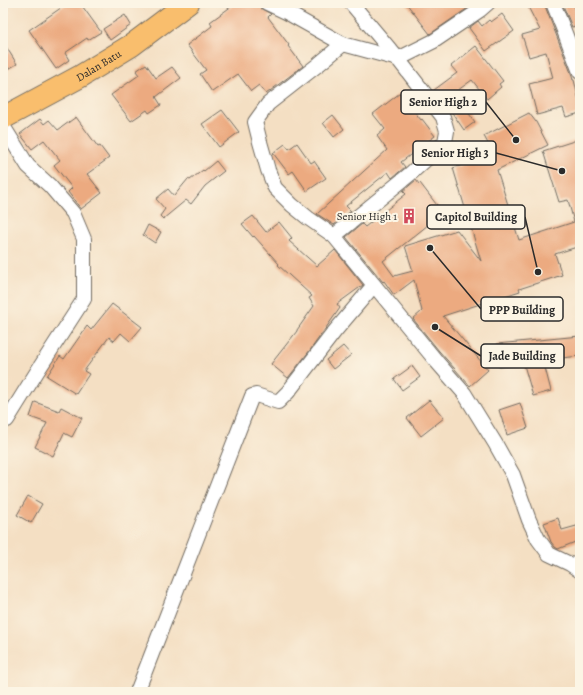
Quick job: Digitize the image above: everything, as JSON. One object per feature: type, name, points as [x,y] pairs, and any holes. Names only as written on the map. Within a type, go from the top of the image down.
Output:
[{"type":"main road","name":"Dalan Batu","points":[[3,118],[81,76],[132,45],[188,3]]},
{"type":"street","points":[[267,3],[343,44],[398,59],[434,41],[488,3]]},
{"type":"street","points":[[334,236],[410,174],[445,142],[447,131],[443,117],[398,59],[351,3]]},
{"type":"street","points":[[553,3],[580,72]]},
{"type":"street","points":[[343,44],[268,104],[256,122],[268,170],[275,188],[292,205],[334,236],[464,393],[513,475],[529,520],[538,540],[549,554],[570,564],[580,571]]},
{"type":"street","points":[[3,126],[28,166],[50,186],[73,213],[84,239],[84,298],[7,420]]},
{"type":"street","points":[[137,692],[252,396],[256,395],[278,402],[288,392],[335,331],[374,285]]},
{"type":"building","points":[[68,3],[80,3],[101,32],[88,40],[87,38],[65,53],[69,60],[56,69],[29,30]]},
{"type":"building","points":[[236,3],[259,3],[260,8],[271,14],[268,17],[303,66],[266,94],[259,85],[251,91],[238,74],[212,92],[200,74],[206,70],[187,45],[212,26],[210,22]]},
{"type":"building","points":[[406,3],[464,3],[468,8],[430,34]]},
{"type":"building","points":[[526,3],[545,3],[574,80],[580,105],[580,113],[566,117],[563,108],[537,115],[529,84],[553,78],[546,52],[529,57],[522,35],[540,30]]},
{"type":"building","points":[[562,3],[573,3],[576,11],[580,10],[580,25],[572,27]]},
{"type":"building","points":[[502,14],[514,31],[486,51],[469,28],[478,21],[482,26],[489,20],[491,22]]},
{"type":"building","points":[[125,15],[131,25],[110,40],[103,29]]},
{"type":"building","points":[[3,42],[17,64],[3,72]]},
{"type":"building","points":[[476,46],[503,81],[499,84],[501,87],[487,99],[472,80],[454,93],[475,122],[464,130],[434,90],[457,73],[451,66]]},
{"type":"building","points":[[146,64],[156,78],[172,67],[181,78],[156,97],[161,105],[149,113],[147,110],[131,121],[111,95],[139,75],[136,71]]},
{"type":"building","points":[[400,93],[435,136],[401,162],[405,167],[392,178],[388,172],[346,206],[351,211],[334,225],[317,214],[387,150],[377,136],[385,129],[373,114]]},
{"type":"building","points":[[222,110],[239,132],[219,147],[202,124]]},
{"type":"building","points":[[529,113],[536,122],[548,145],[497,170],[519,240],[574,222],[568,200],[559,202],[543,151],[580,139],[580,246],[555,254],[562,275],[519,289],[520,291],[443,316],[488,370],[470,386],[413,319],[422,311],[414,280],[394,295],[384,281],[383,282],[346,237],[362,224],[365,227],[406,194],[403,191],[416,180],[443,213],[383,261],[394,276],[413,271],[405,246],[457,230],[481,261],[453,168],[494,155],[484,136]]},
{"type":"building","points":[[333,115],[344,129],[334,137],[323,123]]},
{"type":"building","points":[[76,117],[98,147],[100,146],[109,158],[87,174],[102,193],[81,209],[68,192],[72,188],[54,165],[60,160],[44,140],[32,149],[20,134],[40,119],[44,124],[49,120],[58,130]]},
{"type":"building","points":[[297,143],[311,163],[314,161],[326,178],[307,191],[293,171],[289,174],[273,153],[285,144],[289,149]]},
{"type":"building","points":[[216,161],[224,171],[205,186],[191,204],[186,200],[163,219],[160,216],[165,209],[156,199],[168,189],[174,196],[188,179],[190,180],[203,170],[204,171]]},
{"type":"building","points":[[253,216],[266,232],[279,222],[292,238],[289,241],[317,266],[335,250],[363,285],[337,304],[340,308],[288,378],[271,364],[297,331],[314,306],[309,298],[312,296],[278,265],[279,264],[242,224]]},
{"type":"building","points":[[148,225],[161,232],[155,243],[143,235]]},
{"type":"building","points":[[112,304],[142,327],[130,341],[121,333],[114,341],[109,337],[84,371],[89,374],[76,394],[47,376],[60,356],[64,359],[87,326],[91,330]]},
{"type":"building","points":[[580,336],[580,356],[543,360],[551,391],[533,396],[524,365],[499,367],[497,344]]},
{"type":"building","points":[[343,346],[351,355],[333,369],[326,360]]},
{"type":"building","points":[[412,366],[420,377],[402,390],[394,379]]},
{"type":"building","points":[[429,400],[444,418],[421,436],[407,418]]},
{"type":"building","points":[[35,402],[59,411],[61,407],[82,418],[72,437],[64,433],[53,456],[35,447],[47,423],[30,417]]},
{"type":"building","points":[[520,403],[528,428],[507,435],[499,410]]},
{"type":"building","points":[[28,496],[42,504],[31,523],[17,515]]},
{"type":"building","points":[[558,518],[562,530],[580,525],[580,540],[558,549],[555,547],[551,542],[544,523]]},
{"type":"place","name":"Senior High 2","points":[[516,140]]},
{"type":"place","name":"Senior High 3","points":[[562,171]]},
{"type":"place","name":"Senior High 1","points":[[409,216]]},
{"type":"place","name":"PPP Building","points":[[430,248]]},
{"type":"place","name":"Capitol Building","points":[[538,272]]},
{"type":"place","name":"Jade Building","points":[[435,327]]}]
